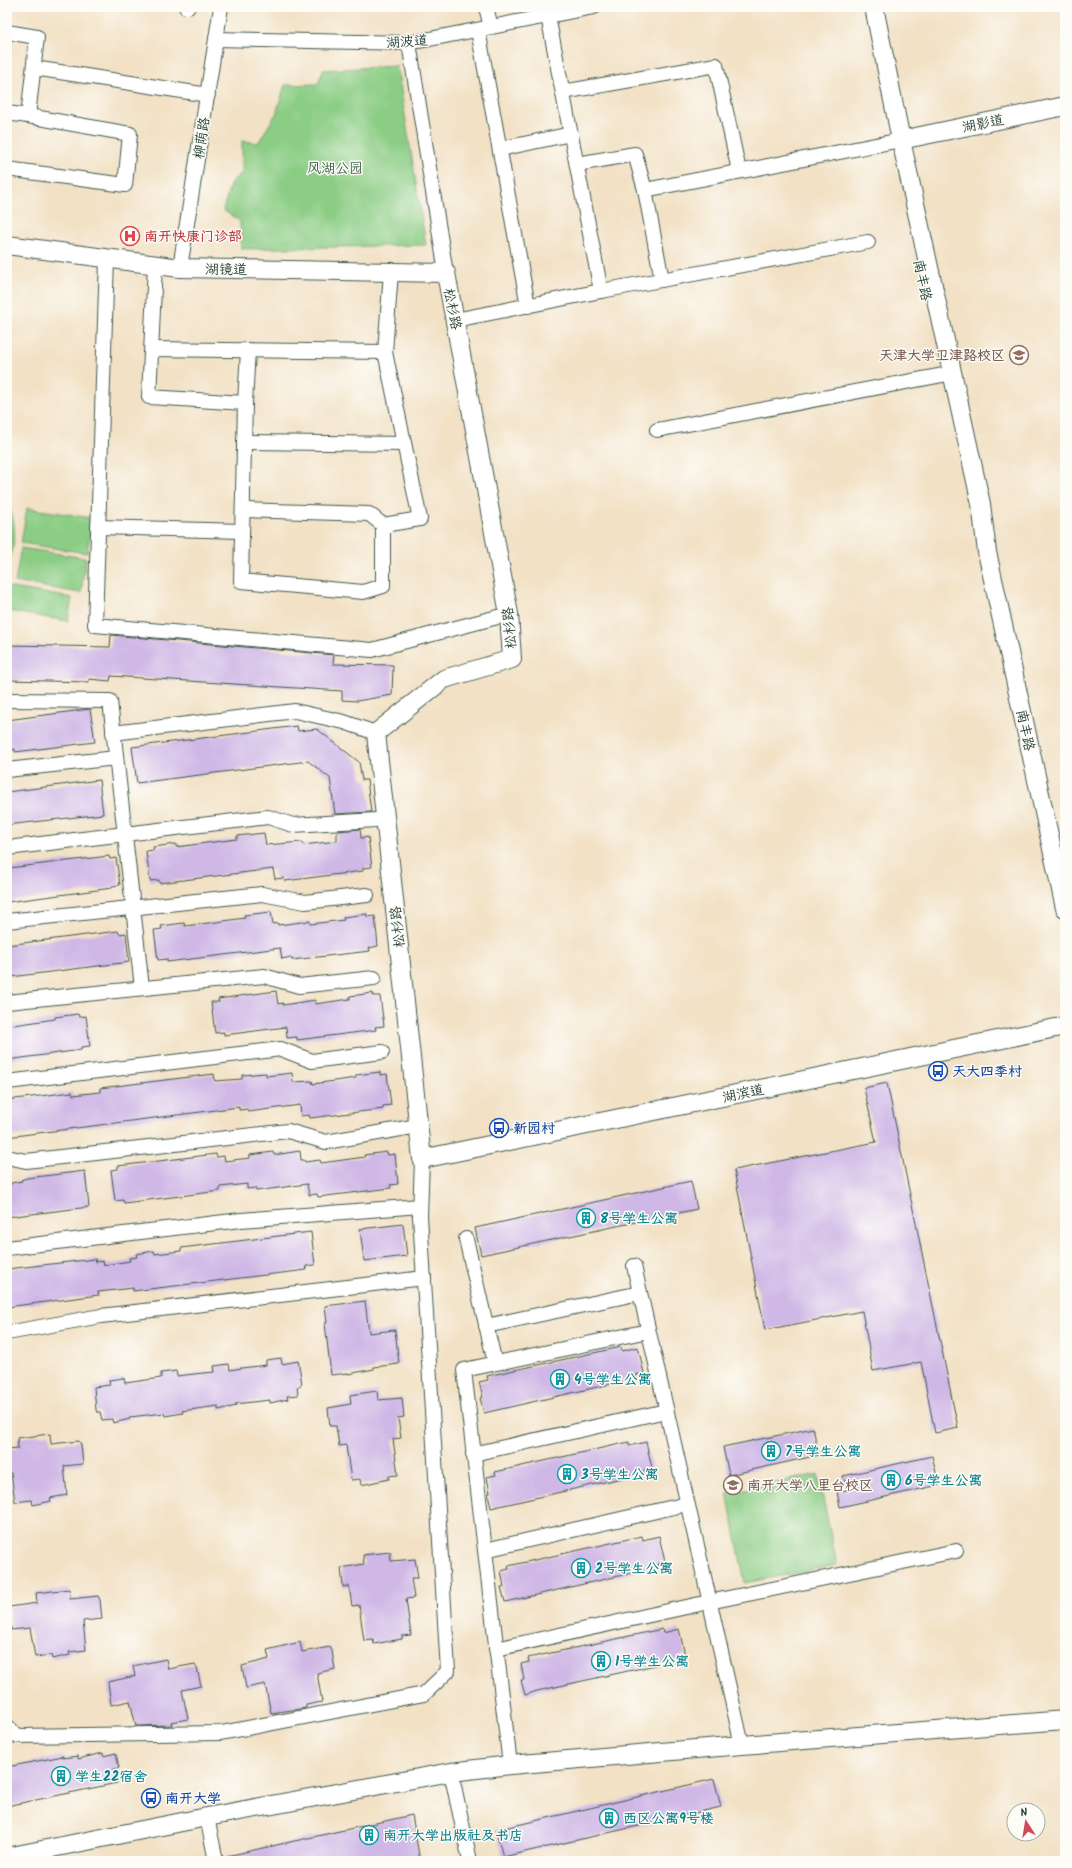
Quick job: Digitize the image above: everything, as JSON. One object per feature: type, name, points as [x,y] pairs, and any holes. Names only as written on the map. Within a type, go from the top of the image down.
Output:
[{"type":"street","name":"柳荫路","points":[[180,268],[221,7]]},
{"type":"street","points":[[486,7],[484,29],[500,149],[528,306]]},
{"type":"street","name":"湖波道","points":[[216,38],[409,44],[594,7]]},
{"type":"street","name":"南丰路","points":[[865,7],[897,140],[948,374],[974,514],[987,552],[1065,908]]},
{"type":"street","name":"南丰路","points":[[874,7],[897,140]]},
{"type":"street","points":[[548,16],[601,292]]},
{"type":"street","points":[[7,32],[37,37],[28,116]]},
{"type":"street","name":"松杉路","points":[[409,44],[446,273],[509,614],[512,659],[444,679],[376,733],[422,1159]]},
{"type":"street","points":[[563,92],[716,65],[739,171]]},
{"type":"street","points":[[34,68],[208,95]]},
{"type":"street","name":"湖影道","points":[[897,140],[1065,106]]},
{"type":"street","points":[[7,113],[130,134],[125,185],[7,169]]},
{"type":"street","points":[[500,149],[571,134]]},
{"type":"street","points":[[644,190],[897,140]]},
{"type":"street","points":[[577,164],[634,154],[644,190],[662,280]]},
{"type":"street","points":[[455,320],[868,242]]},
{"type":"street","name":"湖镜道","points":[[7,245],[180,268],[446,273]]},
{"type":"street","points":[[107,258],[95,625],[372,650],[509,614]]},
{"type":"street","points":[[155,265],[149,397],[245,404]]},
{"type":"street","points":[[242,510],[370,514],[383,524],[420,519],[385,352],[391,272]]},
{"type":"street","points":[[152,349],[385,352]]},
{"type":"street","points":[[248,350],[245,404],[241,582],[362,592],[383,586],[383,524]]},
{"type":"street","points":[[657,430],[948,374]]},
{"type":"street","points":[[244,442],[404,444]]},
{"type":"street","points":[[98,527],[242,531]]},
{"type":"street","points":[[7,700],[110,701],[142,988]]},
{"type":"street","points":[[113,733],[295,711],[344,722],[376,733]]},
{"type":"street","points":[[7,770],[116,758]]},
{"type":"street","points":[[7,848],[268,817],[293,825],[376,820]]},
{"type":"street","points":[[7,921],[262,894],[305,902],[367,895]]},
{"type":"street","points":[[7,1002],[264,976],[299,986],[374,978]]},
{"type":"street","name":"湖滨道","points":[[422,1159],[1065,1026]]},
{"type":"street","points":[[7,1082],[281,1049],[312,1061],[382,1052]]},
{"type":"street","points":[[7,1158],[26,1161],[288,1131],[326,1142],[418,1126]]},
{"type":"street","points":[[7,1726],[17,1736],[221,1733],[424,1694],[448,1671],[420,1206],[422,1159]]},
{"type":"street","points":[[7,1248],[241,1220],[420,1206]]},
{"type":"street","points":[[466,1239],[495,1363]]},
{"type":"street","points":[[634,1266],[742,1745]]},
{"type":"street","points":[[7,1333],[101,1316],[424,1278]]},
{"type":"street","points":[[486,1326],[640,1293]]},
{"type":"street","points":[[510,1765],[464,1370],[648,1331]]},
{"type":"street","points":[[473,1454],[666,1411]]},
{"type":"street","points":[[485,1550],[688,1504]]},
{"type":"street","points":[[496,1649],[709,1602],[956,1551]]},
{"type":"street","points":[[7,1857],[207,1817],[451,1772],[510,1765],[742,1745],[1065,1720]]},
{"type":"street","points":[[451,1772],[470,1861]]},
{"type":"street","points":[[207,1817],[216,1861]]},
{"type":"green space","name":"风湖公园","points":[[397,66],[426,245],[241,249],[240,221],[223,210],[231,182],[242,173],[242,141],[258,143],[276,114],[285,85],[318,84],[323,70]]},
{"type":"green space","points":[[7,504],[13,519],[14,542],[7,564]]},
{"type":"green space","points":[[27,508],[92,518],[87,553],[21,543]]},
{"type":"green space","points":[[21,548],[86,558],[81,593],[15,582]]},
{"type":"green space","points":[[7,587],[72,598],[68,621],[7,611]]},
{"type":"green space","points":[[818,1474],[837,1565],[745,1583],[727,1493]]},
{"type":"building","points":[[111,635],[334,655],[333,664],[393,665],[392,695],[357,701],[342,700],[342,691],[111,676],[110,681],[89,679],[89,682],[7,680],[8,645],[110,647]]},
{"type":"building","points":[[90,709],[95,742],[15,752],[15,749],[7,751],[7,720]]},
{"type":"building","points":[[297,726],[298,731],[317,729],[359,762],[362,780],[367,780],[371,812],[335,814],[330,778],[308,761],[137,783],[132,747]]},
{"type":"building","points":[[99,780],[103,814],[7,825],[7,792]]},
{"type":"building","points":[[360,829],[361,838],[368,837],[372,867],[363,868],[363,871],[285,881],[284,878],[275,879],[273,869],[159,883],[159,880],[150,881],[146,851],[154,850],[153,847],[176,844],[176,847],[237,839],[237,836],[264,833],[266,845],[302,842],[303,845],[337,841],[337,831]]},
{"type":"building","points":[[109,856],[110,859],[116,858],[120,885],[112,886],[112,888],[7,902],[7,871],[9,868]]},
{"type":"building","points":[[271,912],[273,924],[278,923],[278,925],[310,921],[310,924],[344,920],[343,917],[367,914],[367,917],[375,916],[378,946],[369,948],[370,951],[292,960],[291,957],[282,959],[280,948],[167,962],[167,959],[158,960],[154,930],[162,929],[161,926],[184,923],[185,926],[245,918],[244,915]]},
{"type":"building","points":[[118,931],[119,934],[126,933],[129,962],[11,977],[10,974],[7,975],[7,945]]},
{"type":"building","points":[[276,991],[278,1004],[283,1003],[283,1005],[315,1000],[315,1004],[350,999],[350,996],[373,993],[373,996],[380,996],[384,1026],[375,1027],[376,1030],[297,1040],[297,1037],[287,1038],[286,1027],[224,1035],[224,1032],[215,1033],[211,1002],[219,1002],[218,999]]},
{"type":"building","points":[[78,1014],[79,1017],[86,1016],[90,1046],[81,1047],[81,1050],[7,1060],[7,1026]]},
{"type":"building","points":[[380,1072],[380,1075],[387,1074],[391,1105],[383,1106],[383,1109],[310,1118],[309,1115],[301,1116],[300,1105],[248,1112],[247,1109],[239,1110],[239,1107],[7,1137],[7,1100],[72,1092],[73,1095],[100,1092],[100,1088],[214,1074],[215,1081],[242,1079],[242,1075],[266,1073],[266,1076],[292,1073],[293,1082],[312,1081],[313,1084],[356,1078],[356,1075]]},
{"type":"building","points":[[887,1083],[958,1428],[935,1433],[921,1362],[873,1371],[862,1311],[765,1330],[734,1170],[876,1142],[864,1088]]},
{"type":"building","points":[[300,1151],[301,1160],[304,1160],[305,1162],[320,1160],[321,1163],[365,1157],[364,1155],[387,1152],[388,1155],[395,1154],[398,1184],[390,1185],[391,1188],[318,1197],[317,1194],[309,1195],[307,1184],[256,1191],[255,1188],[247,1189],[247,1184],[220,1187],[220,1191],[124,1203],[123,1200],[115,1201],[111,1170],[118,1169],[118,1166],[216,1154],[217,1157],[224,1156],[225,1161],[250,1158],[250,1155],[273,1152],[274,1155]]},
{"type":"building","points":[[85,1171],[89,1207],[7,1217],[7,1185],[11,1185],[11,1183],[22,1181],[21,1180],[27,1178]]},
{"type":"building","name":"8号学生公寓","points":[[691,1181],[697,1209],[481,1255],[475,1228]]},
{"type":"building","points":[[403,1224],[407,1256],[364,1261],[360,1229]]},
{"type":"building","points":[[311,1232],[315,1265],[306,1266],[307,1270],[133,1291],[133,1288],[98,1292],[99,1295],[7,1307],[7,1269],[95,1259],[96,1262],[103,1261],[104,1265],[130,1261],[129,1258],[137,1257],[136,1254],[154,1251],[155,1254],[181,1251],[181,1248]]},
{"type":"building","points":[[365,1301],[369,1333],[395,1330],[399,1364],[374,1367],[374,1369],[348,1374],[331,1375],[325,1323],[327,1323],[325,1306]]},
{"type":"building","name":"4号学生公寓","points":[[621,1347],[622,1351],[638,1347],[644,1373],[636,1375],[637,1378],[484,1413],[480,1398],[483,1397],[479,1382],[488,1380],[487,1376]]},
{"type":"building","points":[[281,1358],[282,1364],[298,1361],[300,1371],[302,1384],[300,1387],[297,1387],[298,1395],[287,1396],[288,1399],[270,1403],[270,1400],[235,1404],[236,1406],[218,1410],[218,1406],[182,1411],[183,1413],[165,1416],[164,1413],[130,1417],[130,1419],[113,1423],[112,1419],[102,1420],[100,1412],[97,1412],[96,1410],[94,1387],[110,1385],[109,1380],[124,1378],[125,1383],[161,1378],[161,1373],[176,1371],[177,1376],[215,1372],[214,1366],[229,1364],[230,1370],[266,1365],[266,1360]]},
{"type":"building","points":[[377,1391],[378,1400],[402,1398],[404,1417],[398,1418],[401,1438],[393,1439],[398,1475],[389,1476],[389,1479],[361,1485],[360,1479],[351,1480],[346,1445],[339,1446],[336,1426],[330,1426],[328,1408],[351,1404],[350,1395]]},
{"type":"building","name":"7号学生公寓","points":[[813,1428],[819,1455],[729,1475],[723,1447]]},
{"type":"building","points":[[50,1434],[51,1444],[79,1441],[81,1445],[83,1464],[64,1466],[67,1495],[50,1498],[51,1501],[33,1505],[32,1500],[15,1502],[11,1473],[7,1473],[7,1449],[18,1448],[17,1438]]},
{"type":"building","name":"3号学生公寓","points":[[629,1442],[629,1446],[646,1442],[652,1468],[644,1470],[644,1473],[491,1508],[487,1477],[496,1475],[495,1472]]},
{"type":"building","name":"6号学生公寓","points":[[932,1456],[939,1485],[840,1507],[837,1492],[847,1490],[843,1476]]},
{"type":"building","name":"2号学生公寓","points":[[642,1536],[643,1540],[659,1536],[665,1562],[657,1564],[658,1567],[505,1602],[501,1587],[504,1587],[501,1571],[509,1569],[508,1566]]},
{"type":"building","points":[[390,1552],[391,1561],[415,1559],[418,1578],[411,1578],[414,1598],[406,1599],[411,1635],[402,1636],[402,1639],[374,1644],[373,1640],[364,1641],[359,1605],[352,1606],[349,1586],[343,1587],[341,1568],[364,1564],[363,1555]]},
{"type":"building","points":[[69,1589],[70,1599],[98,1596],[100,1600],[102,1619],[83,1621],[86,1650],[69,1652],[70,1655],[52,1659],[51,1655],[35,1657],[30,1628],[11,1630],[9,1607],[37,1603],[36,1593]]},
{"type":"building","name":"1号学生公寓","points":[[662,1629],[663,1633],[679,1629],[685,1655],[677,1657],[678,1660],[537,1691],[525,1695],[521,1680],[524,1680],[521,1664],[529,1662],[528,1658]]},
{"type":"building","points":[[300,1642],[302,1652],[330,1647],[332,1651],[335,1669],[317,1673],[322,1702],[306,1705],[306,1708],[271,1713],[265,1684],[246,1688],[242,1666],[269,1659],[267,1650]]},
{"type":"building","points":[[166,1659],[168,1669],[195,1664],[197,1668],[201,1686],[182,1690],[188,1719],[171,1722],[172,1725],[136,1726],[130,1701],[111,1705],[108,1682],[135,1676],[133,1666]]},
{"type":"building","name":"学生22宿舍","points":[[103,1753],[103,1756],[116,1753],[119,1768],[114,1769],[117,1783],[7,1806],[7,1767],[63,1756],[63,1758],[78,1756],[78,1759]]},
{"type":"building","name":"西区公寓9号楼","points":[[714,1779],[721,1807],[503,1857],[496,1830]]},
{"type":"building","name":"南开大学出版社及书店","points":[[412,1815],[420,1861],[228,1861],[227,1856]]},
{"type":"place","name":"南开快康门诊部","points":[[130,236]]},
{"type":"place","name":"天津大学卫津路校区","points":[[1019,355]]},
{"type":"place","name":"天大四季村","points":[[938,1071]]},
{"type":"place","name":"新园村","points":[[499,1128]]},
{"type":"place","name":"8号学生公寓","points":[[586,1218]]},
{"type":"place","name":"4号学生公寓","points":[[560,1379]]},
{"type":"place","name":"7号学生公寓","points":[[771,1451]]},
{"type":"place","name":"3号学生公寓","points":[[567,1474]]},
{"type":"place","name":"6号学生公寓","points":[[891,1480]]},
{"type":"place","name":"南开大学八里台校区","points":[[733,1485]]},
{"type":"place","name":"2号学生公寓","points":[[581,1568]]},
{"type":"place","name":"1号学生公寓","points":[[601,1661]]},
{"type":"place","name":"学生22宿舍","points":[[61,1776]]},
{"type":"place","name":"南开大学","points":[[151,1798]]},
{"type":"place","name":"西区公寓9号楼","points":[[609,1818]]},
{"type":"place","name":"南开大学出版社及书店","points":[[369,1835]]}]
